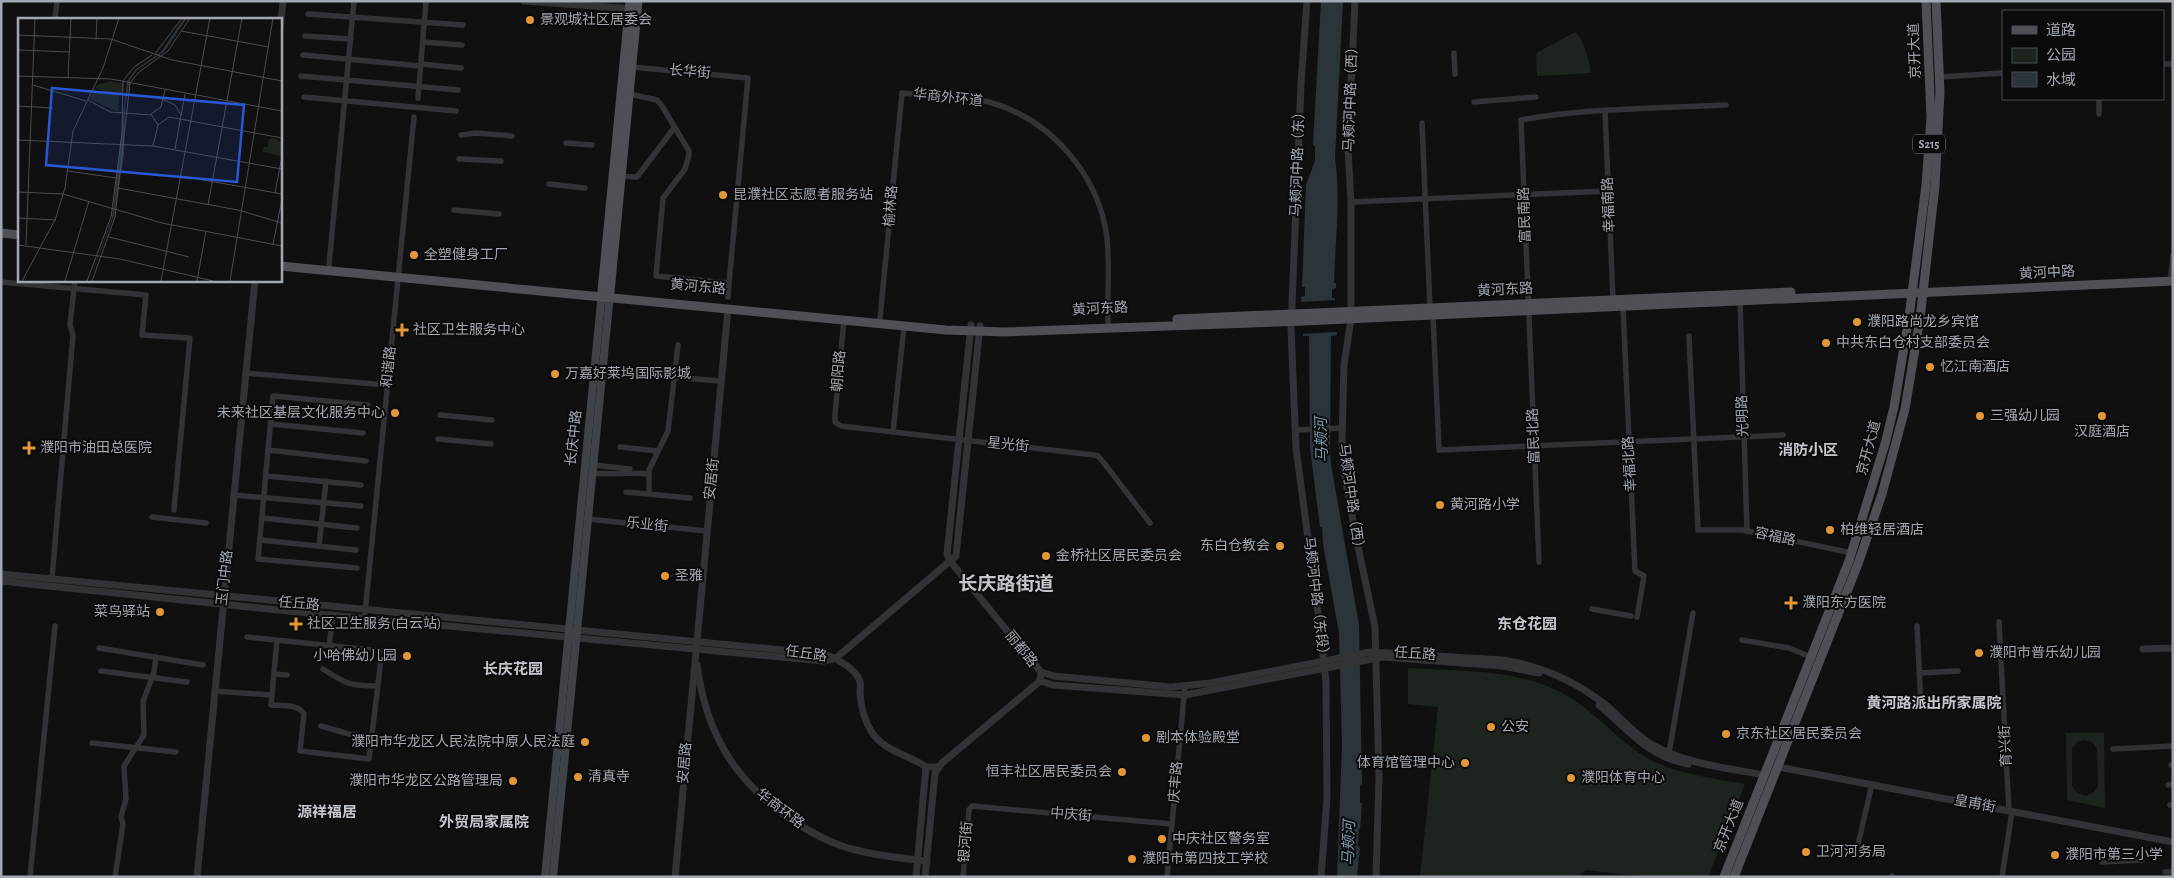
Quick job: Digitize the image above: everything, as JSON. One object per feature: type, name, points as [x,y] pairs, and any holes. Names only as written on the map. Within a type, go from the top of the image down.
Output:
[{"type":"main road","name":"京开大道","points":[[1724,877],[1852,553],[1885,444],[1894,406],[1913,290],[1926,185],[1931,117],[1926,1]]},
{"type":"main road","name":"京开大道","points":[[1734,877],[1858,564],[1882,494],[1905,409],[1924,289],[1936,186],[1940,118],[1940,77],[1936,1]]},
{"type":"main road","name":"长庆中路","points":[[617,176],[632,67],[634,5]]},
{"type":"main road","name":"长庆中路","points":[[553,877],[573,632],[634,5]]},
{"type":"main road","points":[[1,233],[18,234]]},
{"type":"main road","points":[[1,239],[18,240]]},
{"type":"main road","name":"黄河东路","points":[[281,260],[398,275]]},
{"type":"main road","name":"黄河东路","points":[[281,266],[1024,332],[1291,318]]},
{"type":"main road","name":"黄河中路","points":[[1924,289],[2172,277]]},
{"type":"main road","name":"黄河东路","points":[[606,295],[904,326],[975,328],[1108,322],[1302,318],[1529,307],[1623,306],[1924,289]]},
{"type":"main road","name":"黄河东路","points":[[1529,307],[1613,299],[1913,290]]},
{"type":"main road","name":"长庆中路","points":[[545,877],[587,519],[606,295]]},
{"type":"street","points":[[55,18],[57,1]]},
{"type":"street","points":[[281,20],[283,1]]},
{"type":"street","points":[[329,265],[354,1]]},
{"type":"street","points":[[418,98],[426,1]]},
{"type":"street","points":[[524,1],[634,5]]},
{"type":"street","name":"马颊河中路（东）","points":[[1291,318],[1301,84],[1307,1]]},
{"type":"street","name":"马颊河中路（西）","points":[[1355,1],[1348,150],[1351,202],[1351,315],[1344,365],[1339,428],[1344,472],[1360,559],[1372,608],[1379,778],[1376,877]]},
{"type":"street","points":[[308,14],[463,25]]},
{"type":"street","points":[[305,36],[351,39]]},
{"type":"street","points":[[422,42],[462,45]]},
{"type":"street","points":[[1454,53],[1455,74]]},
{"type":"street","points":[[303,55],[461,68]]},
{"type":"street","name":"长华街","points":[[632,67],[748,78],[729,282]]},
{"type":"street","points":[[1940,77],[2002,72]]},
{"type":"street","points":[[301,76],[458,90]]},
{"type":"street","name":"榆林路","points":[[880,318],[902,93]]},
{"type":"street","name":"华商外环道","points":[[902,93],[965,98],[988,102],[1030,120],[1060,144],[1085,175],[1093,189],[1104,221],[1108,258],[1108,322]]},
{"type":"street","points":[[629,94],[657,100],[689,151],[689,160],[685,169],[663,198],[656,276],[729,282],[728,297]]},
{"type":"street","points":[[1474,102],[1536,97]]},
{"type":"street","points":[[304,98],[456,112]]},
{"type":"street","points":[[2099,100],[2099,114]]},
{"type":"street","points":[[1605,111],[1726,104]]},
{"type":"street","name":"富民南路","points":[[1529,307],[1520,120],[1541,116],[1605,111]]},
{"type":"street","name":"幸福南路","points":[[1605,111],[1613,299]]},
{"type":"street","name":"和谐路","points":[[365,614],[414,117]]},
{"type":"street","points":[[1422,123],[1439,450],[1783,435]]},
{"type":"street","points":[[617,176],[637,177],[674,128]]},
{"type":"street","points":[[461,135],[476,132],[512,136]]},
{"type":"street","points":[[566,143],[592,145]]},
{"type":"street","points":[[459,159],[501,161]]},
{"type":"street","points":[[549,184],[585,188]]},
{"type":"street","points":[[1351,202],[1609,190]]},
{"type":"street","points":[[454,210],[499,214]]},
{"type":"street","points":[[2172,277],[2173,256]]},
{"type":"street","points":[[52,578],[73,335],[70,325],[75,281]]},
{"type":"street","name":"玉门中路","points":[[197,877],[255,281]]},
{"type":"street","points":[[1,282],[146,295],[142,335],[190,338],[174,510]]},
{"type":"street","name":"光明路","points":[[1740,300],[1747,531]]},
{"type":"street","name":"幸福北路","points":[[1592,609],[1634,616],[1644,576],[1635,571],[1623,306]]},
{"type":"street","name":"富民北路","points":[[1529,307],[1539,562]]},
{"type":"street","name":"安居街","points":[[696,645],[728,309]]},
{"type":"street","name":"马颊河中路（东段）","points":[[1291,318],[1298,469],[1325,668],[1328,798],[1321,877]]},
{"type":"street","name":"朝阳路","points":[[835,422],[844,320]]},
{"type":"street","points":[[893,432],[904,326]]},
{"type":"street","points":[[950,562],[947,554],[959,440],[975,328]]},
{"type":"street","points":[[925,877],[935,773],[938,767],[926,767],[915,759],[890,749],[879,741],[871,731],[866,719],[860,693],[860,682],[855,674],[836,658],[956,556],[968,441],[975,328]]},
{"type":"street","points":[[1689,336],[1694,439]]},
{"type":"street","points":[[649,494],[649,472],[668,431],[678,345]]},
{"type":"street","points":[[1959,363],[1981,362]]},
{"type":"street","points":[[245,372],[387,386]]},
{"type":"street","points":[[630,374],[722,381]]},
{"type":"street","points":[[356,568],[258,559],[273,396],[368,405]]},
{"type":"street","points":[[440,415],[492,420]]},
{"type":"street","name":"星光街","points":[[835,422],[841,426],[1098,456],[1150,523]]},
{"type":"street","points":[[271,424],[363,433]]},
{"type":"street","points":[[1296,430],[1339,428]]},
{"type":"street","points":[[438,439],[491,444]]},
{"type":"street","name":"容福路","points":[[1694,439],[1698,530],[1734,529],[1852,553]]},
{"type":"street","points":[[620,447],[658,451]]},
{"type":"street","points":[[268,450],[366,461]]},
{"type":"street","points":[[592,469],[611,475],[626,472],[649,472]]},
{"type":"street","points":[[266,476],[362,485]]},
{"type":"street","points":[[319,546],[326,481]]},
{"type":"street","points":[[626,492],[690,498]]},
{"type":"street","points":[[233,495],[361,506]]},
{"type":"street","points":[[152,517],[206,523]]},
{"type":"street","points":[[262,518],[357,528]]},
{"type":"street","name":"乐业街","points":[[587,519],[707,531]]},
{"type":"street","points":[[260,540],[356,550]]},
{"type":"street","name":"丽都路","points":[[938,767],[1040,681],[1041,672],[950,562]]},
{"type":"street","name":"任丘路","points":[[1,574],[52,578],[333,615],[365,614]]},
{"type":"street","name":"任丘路","points":[[1,581],[573,632],[696,645],[824,654],[836,658]]},
{"type":"street","points":[[1669,753],[1692,613]]},
{"type":"street","points":[[329,646],[333,615]]},
{"type":"street","name":"育兴街","points":[[1999,622],[2010,811],[2002,877]]},
{"type":"street","points":[[30,877],[56,626]]},
{"type":"street","points":[[1918,626],[1921,706]]},
{"type":"street","points":[[247,637],[277,640],[329,646],[382,651],[368,759],[300,751],[303,711],[296,707],[271,705],[277,640]]},
{"type":"street","points":[[1742,640],[1789,648],[1811,657]]},
{"type":"street","name":"华商环路","points":[[696,645],[699,681],[710,723],[740,773],[763,799],[804,828],[833,843],[880,856],[927,861]]},
{"type":"street","name":"安居路","points":[[675,877],[696,645]]},
{"type":"street","points":[[99,648],[203,665]]},
{"type":"street","points":[[2144,649],[2173,648]]},
{"type":"street","name":"任丘路","points":[[1040,681],[1053,685],[1185,695],[1325,668],[1374,656],[1520,668],[1541,674],[1590,698],[1634,738],[1664,757],[1683,763],[1763,777]]},
{"type":"street","name":"任丘路","points":[[1041,672],[1054,676],[1151,686],[1185,686],[1333,658],[1374,656],[1503,660],[1541,669],[1575,684],[1592,694],[1637,734],[1669,753],[1763,777]]},
{"type":"street","points":[[115,877],[123,824],[121,817],[126,798],[124,766],[144,735],[143,702],[152,677],[156,657]]},
{"type":"street","points":[[324,669],[347,684],[377,686]]},
{"type":"street","points":[[101,671],[187,682]]},
{"type":"street","points":[[1920,673],[1958,671]]},
{"type":"street","points":[[274,674],[287,675]]},
{"type":"street","name":"庆丰路","points":[[1167,877],[1185,686]]},
{"type":"street","points":[[214,691],[272,695]]},
{"type":"street","points":[[321,726],[349,734],[371,736]]},
{"type":"street","points":[[92,743],[176,752]]},
{"type":"street","points":[[2113,749],[2173,746]]},
{"type":"street","points":[[916,877],[926,767]]},
{"type":"street","name":"皇甫街","points":[[1778,767],[2173,842]]},
{"type":"street","points":[[1857,849],[1872,784]]},
{"type":"street","name":"中庆街","points":[[970,807],[1172,824]]},
{"type":"street","name":"银河街","points":[[963,877],[970,807]]},
{"type":"street","points":[[2102,862],[2142,860]]},
{"type":"street","points":[[2165,872],[2173,872]]},
{"type":"green space","points":[[1575,32],[1583,44],[1591,73],[1537,76],[1536,55],[1538,52]]},
{"type":"green space","name":"濮阳体育中心","points":[[1408,668],[1501,674],[1537,682],[1577,702],[1628,745],[1651,760],[1690,774],[1745,784],[1708,877],[1647,877],[1586,870],[1578,877],[1420,877],[1438,707],[1408,704]]},
{"type":"green space","points":[[2066,733],[2104,733],[2105,808],[2067,800]],"holes":[[[2083,740],[2092,742],[2097,749],[2098,786],[2094,792],[2086,796],[2077,793],[2072,786],[2072,749],[2077,742]]]},
{"type":"water","name":"马颊河","points":[[1321,1],[1343,1],[1335,158],[1338,189],[1334,283],[1336,283],[1336,288],[1332,289],[1332,298],[1335,298],[1337,335],[1331,336],[1330,449],[1359,625],[1362,784],[1360,785],[1360,803],[1362,803],[1357,877],[1337,877],[1342,745],[1339,633],[1323,544],[1322,527],[1320,527],[1310,448],[1309,336],[1303,336],[1301,297],[1305,296],[1305,287],[1302,287],[1306,185],[1315,161],[1315,146],[1313,145]]},
{"type":"pier","points":[[1336,300],[1338,332],[1301,334],[1300,302]]},
{"type":"place","name":"景观城社区居委会","points":[[530,20]]},
{"type":"place","name":"昆濮社区志愿者服务站","points":[[723,195]]},
{"type":"place","name":"全塑健身工厂","points":[[414,255]]},
{"type":"place","name":"濮阳路尚龙乡宾馆","points":[[1857,322]]},
{"type":"place","name":"社区卫生服务中心","points":[[402,330]]},
{"type":"place","name":"中共东白仓村支部委员会","points":[[1826,343]]},
{"type":"place","name":"忆江南酒店","points":[[1930,367]]},
{"type":"place","name":"万嘉好莱坞国际影城","points":[[555,374]]},
{"type":"place","name":"未来社区基层文化服务中心","points":[[395,413]]},
{"type":"place","name":"三强幼儿园","points":[[1980,416]]},
{"type":"place","name":"汉庭酒店","points":[[2102,416]]},
{"type":"place","name":"濮阳市油田总医院","points":[[29,448]]},
{"type":"place","name":"黄河路小学","points":[[1440,505]]},
{"type":"place","name":"柏维轻居酒店","points":[[1830,530]]},
{"type":"place","name":"东白仓教会","points":[[1280,546]]},
{"type":"place","name":"金桥社区居民委员会","points":[[1046,556]]},
{"type":"place","name":"圣雅","points":[[665,576]]},
{"type":"place","name":"濮阳东方医院","points":[[1791,603]]},
{"type":"place","name":"菜鸟驿站","points":[[160,612]]},
{"type":"place","name":"社区卫生服务(白云站)","points":[[296,624]]},
{"type":"place","name":"濮阳市普乐幼儿园","points":[[1979,653]]},
{"type":"place","name":"小哈佛幼儿园","points":[[407,656]]},
{"type":"place","name":"公安","points":[[1491,727]]},
{"type":"place","name":"京东社区居民委员会","points":[[1726,734]]},
{"type":"place","name":"剧本体验殿堂","points":[[1146,738]]},
{"type":"place","name":"濮阳市华龙区人民法院中原人民法庭","points":[[585,742]]},
{"type":"place","name":"体育馆管理中心","points":[[1465,763]]},
{"type":"place","name":"恒丰社区居民委员会","points":[[1122,772]]},
{"type":"place","name":"清真寺","points":[[578,777]]},
{"type":"place","name":"濮阳体育中心","points":[[1571,778]]},
{"type":"place","name":"濮阳市华龙区公路管理局","points":[[513,781]]},
{"type":"place","name":"中庆社区警务室","points":[[1162,839]]},
{"type":"place","name":"卫河河务局","points":[[1806,852]]},
{"type":"place","name":"濮阳市第三小学","points":[[2055,855]]},
{"type":"place","name":"濮阳市第四技工学校","points":[[1132,859]]},
{"type":"district","name":"消防小区","points":[[1808,450]]},
{"type":"district","name":"长庆路街道","points":[[1006,584]]},
{"type":"district","name":"东仓花园","points":[[1527,624]]},
{"type":"district","name":"长庆花园","points":[[513,669]]},
{"type":"district","name":"黄河路派出所家属院","points":[[1934,703]]},
{"type":"district","name":"源祥福居","points":[[327,812]]},
{"type":"district","name":"外贸局家属院","points":[[484,822]]}]
